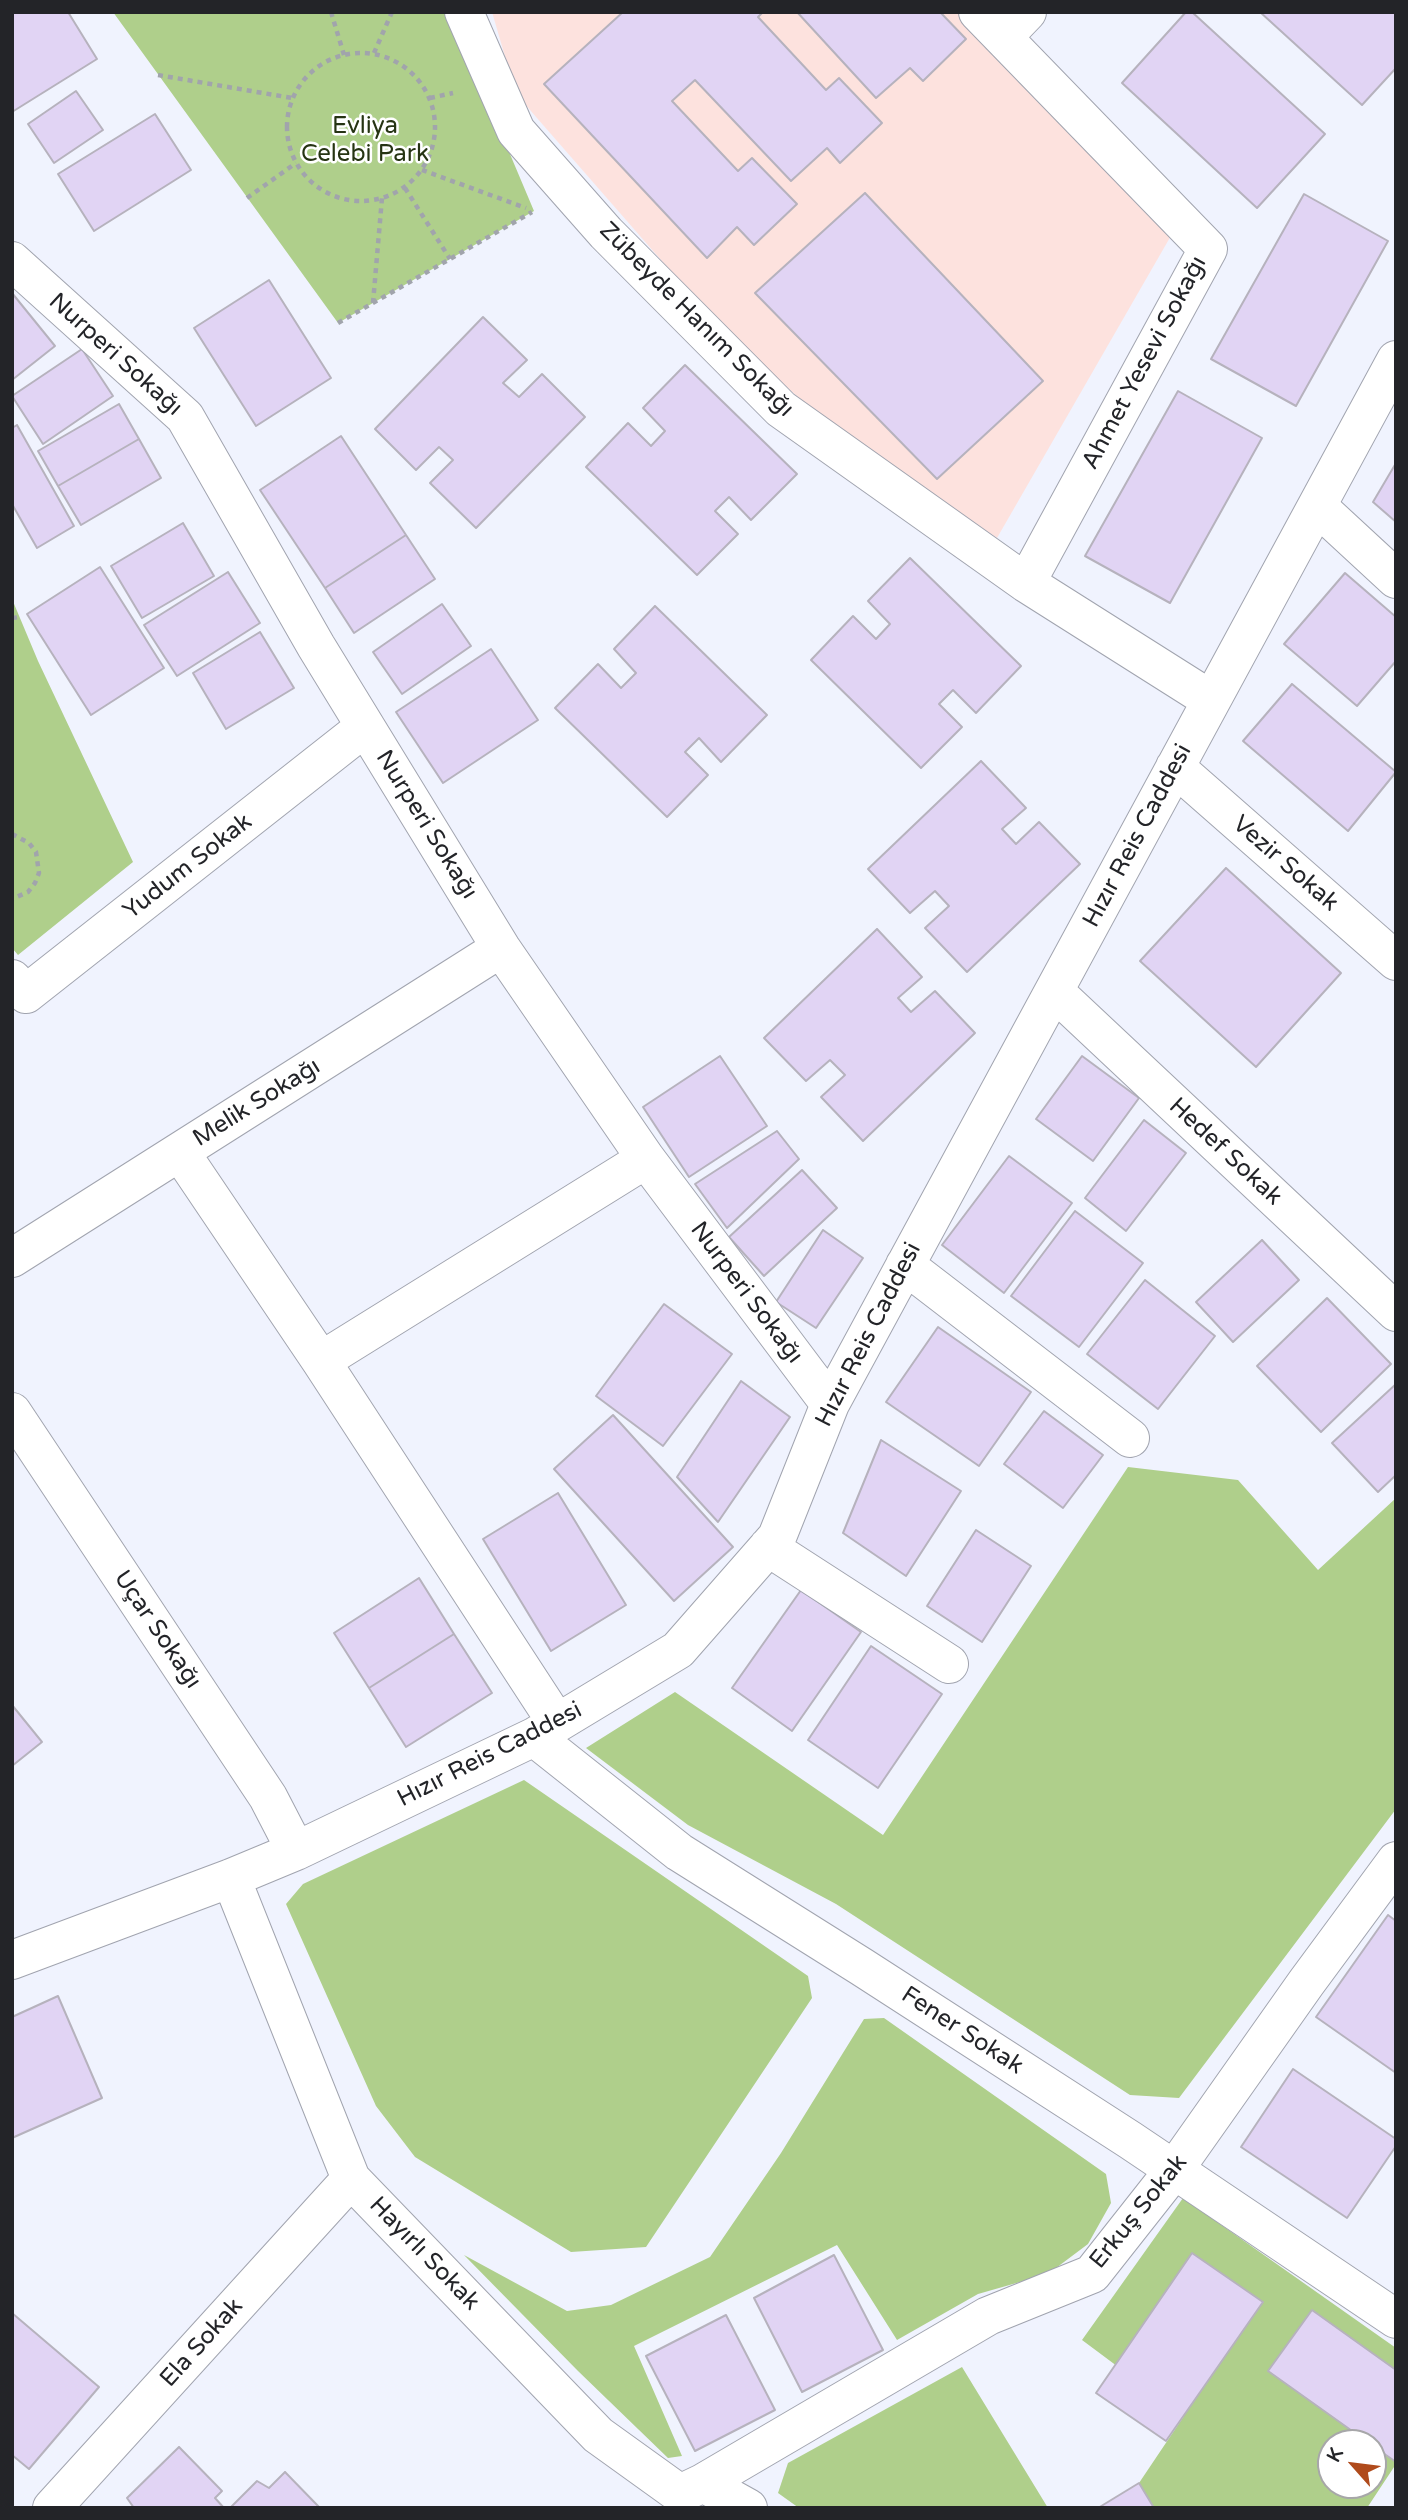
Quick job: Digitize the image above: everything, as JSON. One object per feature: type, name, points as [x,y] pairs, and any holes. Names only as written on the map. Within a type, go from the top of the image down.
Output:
[{"type":"street","name":"Zübeyde Hanım Sokağı","points":[[464,12],[516,131],[606,233],[781,409],[1026,583],[1212,700]]},
{"type":"street","name":"Ahmet Yesevi Sokağı","points":[[1003,20],[1208,248],[1026,583]]},
{"type":"street","name":"Nurperi Sokağı","points":[[12,261],[185,417],[316,646],[501,948],[646,1159],[830,1404]]},
{"type":"street","name":"Hızır Reis Caddesi","points":[[12,1960],[296,1851],[546,1730],[678,1650],[777,1537],[830,1404],[1317,506],[1392,378]]},
{"type":"street","points":[[1317,506],[1396,579]]},
{"type":"street","name":"Yudum Sokak","points":[[12,979],[26,994],[365,727]]},
{"type":"street","name":"Vezir Sokak","points":[[1175,767],[1396,961]]},
{"type":"street","name":"Melik Sokağı","points":[[12,1258],[501,948]]},
{"type":"street","name":"Hedef Sokak","points":[[1054,991],[1396,1312]]},
{"type":"street","name":"Fener Sokak","points":[[180,1153],[321,1361],[546,1730],[679,1852],[862,1967],[1174,2170],[1396,2319]]},
{"type":"street","points":[[321,1361],[646,1159]]},
{"type":"street","points":[[905,1265],[1130,1438]]},
{"type":"street","name":"Uçar Sokağı","points":[[12,1412],[268,1797],[296,1851]]},
{"type":"street","points":[[768,1547],[949,1664]]},
{"type":"street","name":"Erkuş Sokak","points":[[703,2483],[988,2316],[1092,2274],[1174,2170],[1396,1861]]},
{"type":"street","name":"Hayırlı Sokak","points":[[231,1878],[351,2179],[598,2435],[680,2494],[703,2483]]},
{"type":"street","name":"Ela Sokak","points":[[52,2508],[351,2179]]},
{"type":"street","points":[[703,2483],[748,2508]]},
{"type":"path","points":[[331,12],[344,55]]},
{"type":"path","points":[[374,53],[392,12]]},
{"type":"path","points":[[374,53],[397,61],[417,77],[430,98],[436,122],[433,147],[422,170],[405,188],[382,198],[357,201],[333,196],[312,183],[296,163],[288,142],[287,120],[292,98],[306,77],[326,61],[344,55],[374,53]]},
{"type":"path","points":[[158,75],[292,98]]},
{"type":"path","points":[[247,198],[296,163]]},
{"type":"path","points":[[422,170],[534,211]]},
{"type":"path","points":[[405,188],[450,259]]},
{"type":"path","points":[[373,303],[382,198]]},
{"type":"path","points":[[528,198],[534,211]]},
{"type":"path","points":[[338,323],[534,211]]},
{"type":"path","points":[[12,618],[20,617]]},
{"type":"path","points":[[12,834],[29,843],[36,852],[39,873],[28,892],[12,899]]},
{"type":"shaded area","points":[[492,12],[957,12],[998,50],[1172,234],[997,538],[816,414],[709,315],[516,94]]},
{"type":"green space","name":"Evliya Celebi Park","points":[[113,12],[450,12],[534,211],[338,323]]},
{"type":"green space","points":[[12,599],[38,661],[133,862],[18,955],[12,948]]},
{"type":"green space","points":[[1128,1467],[1238,1480],[1318,1570],[1396,1498],[1396,1809],[1179,2098],[1130,2095],[836,1904],[688,1825],[586,1748],[675,1692],[883,1835]]},
{"type":"green space","points":[[524,1780],[808,1976],[812,1998],[646,2247],[571,2252],[415,2157],[376,2106],[286,1904],[303,1884]]},
{"type":"green space","points":[[884,2018],[1106,2174],[1111,2203],[1088,2244],[1048,2274],[978,2294],[897,2340],[837,2245],[634,2346],[682,2456],[668,2458],[464,2255],[567,2311],[611,2305],[710,2257],[781,2153],[864,2019]]},
{"type":"green space","points":[[1183,2198],[1396,2348],[1396,2464],[1387,2478],[1387,2429],[1317,2429],[1317,2499],[1373,2499],[1367,2508],[1154,2508],[1139,2483],[1184,2416],[1082,2340]]},
{"type":"green space","points":[[962,2367],[1048,2508],[799,2508],[778,2493],[788,2463]]},
{"type":"building","points":[[12,12],[68,12],[97,59],[12,112]]},
{"type":"building","points":[[623,12],[763,12],[758,17],[826,90],[839,78],[882,123],[840,163],[827,148],[791,181],[695,80],[672,101],[738,171],[752,158],[797,204],[754,245],[737,227],[707,258],[544,84]]},
{"type":"building","points":[[797,12],[940,12],[966,39],[923,81],[910,68],[876,98]]},
{"type":"building","points":[[1186,12],[1192,12],[1325,134],[1257,208],[1122,83]]},
{"type":"building","points":[[1260,12],[1396,12],[1396,68],[1362,105]]},
{"type":"building","points":[[76,91],[103,130],[54,163],[28,124]]},
{"type":"building","points":[[155,114],[191,170],[94,231],[58,174]]},
{"type":"building","points":[[865,193],[1043,381],[937,479],[755,293]]},
{"type":"building","points":[[1304,194],[1388,241],[1296,406],[1211,359]]},
{"type":"building","points":[[269,280],[331,378],[256,426],[194,328]]},
{"type":"building","points":[[12,293],[55,346],[12,380]]},
{"type":"building","points":[[483,317],[527,360],[503,383],[519,397],[542,374],[585,417],[476,528],[430,483],[453,460],[439,447],[416,470],[375,429]]},
{"type":"building","points":[[82,349],[113,396],[43,444],[12,396]]},
{"type":"building","points":[[685,365],[797,474],[751,520],[729,497],[715,511],[738,534],[697,575],[586,467],[628,423],[651,446],[665,431],[643,408]]},
{"type":"building","points":[[1178,391],[1262,438],[1170,603],[1085,556]]},
{"type":"building","points":[[119,404],[139,439],[58,486],[38,451]]},
{"type":"building","points":[[17,425],[74,526],[37,548],[12,504],[12,428]]},
{"type":"building","points":[[341,436],[406,535],[325,588],[260,490]]},
{"type":"building","points":[[139,439],[161,478],[81,525],[58,486]]},
{"type":"building","points":[[1396,463],[1396,522],[1373,502]]},
{"type":"building","points":[[183,523],[214,576],[142,618],[111,566]]},
{"type":"building","points":[[406,535],[435,579],[354,633],[325,588]]},
{"type":"building","points":[[910,558],[1021,666],[976,713],[953,690],[939,704],[962,727],[921,768],[811,660],[853,616],[876,639],[890,624],[868,601]]},
{"type":"building","points":[[100,567],[164,668],[91,715],[27,614]]},
{"type":"building","points":[[228,572],[260,623],[177,676],[144,625]]},
{"type":"building","points":[[1345,573],[1396,617],[1396,661],[1357,706],[1284,644]]},
{"type":"building","points":[[442,604],[471,646],[402,694],[373,652]]},
{"type":"building","points":[[655,606],[767,715],[721,762],[699,738],[685,752],[708,775],[667,817],[555,708],[598,664],[621,688],[636,673],[614,649]]},
{"type":"building","points":[[260,632],[294,688],[226,729],[193,673]]},
{"type":"building","points":[[491,649],[538,720],[443,783],[396,712]]},
{"type":"building","points":[[1292,684],[1396,772],[1348,831],[1243,741]]},
{"type":"building","points":[[981,761],[1026,808],[1002,829],[1016,844],[1039,822],[1080,864],[967,972],[925,928],[949,906],[935,891],[910,913],[868,869]]},
{"type":"building","points":[[1226,868],[1341,973],[1256,1067],[1140,961]]},
{"type":"building","points":[[877,929],[922,977],[898,998],[911,1012],[935,991],[975,1033],[863,1141],[821,1097],[845,1075],[830,1060],[806,1081],[764,1038]]},
{"type":"building","points":[[720,1056],[767,1126],[689,1177],[643,1107]]},
{"type":"building","points":[[1082,1056],[1139,1098],[1093,1161],[1036,1119]]},
{"type":"building","points":[[1144,1120],[1186,1153],[1126,1231],[1085,1198]]},
{"type":"building","points":[[777,1131],[799,1159],[727,1228],[695,1184]]},
{"type":"building","points":[[1009,1156],[1072,1203],[1004,1293],[942,1245]]},
{"type":"building","points":[[802,1170],[837,1208],[764,1276],[729,1237]]},
{"type":"building","points":[[1075,1211],[1143,1263],[1079,1347],[1011,1296]]},
{"type":"building","points":[[823,1230],[863,1258],[816,1328],[776,1302]]},
{"type":"building","points":[[1262,1240],[1299,1280],[1233,1342],[1196,1302]]},
{"type":"building","points":[[1145,1280],[1215,1336],[1158,1409],[1087,1354]]},
{"type":"building","points":[[1327,1298],[1391,1364],[1321,1432],[1257,1366]]},
{"type":"building","points":[[664,1304],[732,1354],[663,1446],[596,1396]]},
{"type":"building","points":[[938,1327],[1031,1392],[979,1466],[886,1402]]},
{"type":"building","points":[[741,1381],[790,1417],[718,1522],[677,1477]]},
{"type":"building","points":[[1396,1384],[1396,1475],[1378,1492],[1332,1443]]},
{"type":"building","points":[[1044,1411],[1103,1455],[1063,1508],[1004,1464]]},
{"type":"building","points":[[613,1415],[733,1547],[674,1601],[554,1469]]},
{"type":"building","points":[[881,1440],[961,1491],[906,1576],[843,1533]]},
{"type":"building","points":[[558,1493],[626,1605],[551,1651],[483,1539]]},
{"type":"building","points":[[976,1530],[1031,1566],[982,1642],[927,1606]]},
{"type":"building","points":[[419,1578],[454,1634],[369,1688],[334,1633]]},
{"type":"building","points":[[801,1590],[861,1632],[792,1731],[732,1688]]},
{"type":"building","points":[[454,1634],[492,1693],[406,1747],[369,1688]]},
{"type":"building","points":[[871,1646],[942,1694],[878,1788],[808,1740]]},
{"type":"building","points":[[12,1705],[42,1742],[12,1766]]},
{"type":"building","points":[[1388,1915],[1396,1921],[1396,2073],[1316,2017]]},
{"type":"building","points":[[58,1996],[102,2098],[12,2138],[12,2017]]},
{"type":"building","points":[[1293,2069],[1396,2139],[1396,2146],[1347,2218],[1241,2147]]},
{"type":"building","points":[[1192,2253],[1263,2302],[1166,2441],[1096,2393]]},
{"type":"building","points":[[834,2255],[883,2350],[802,2392],[754,2298]]},
{"type":"building","points":[[1312,2310],[1396,2370],[1396,2462],[1387,2456],[1387,2429],[1349,2429],[1268,2371]]},
{"type":"building","points":[[12,2313],[99,2387],[29,2469],[12,2455]]},
{"type":"building","points":[[726,2315],[775,2410],[695,2451],[646,2356]]},
{"type":"building","points":[[179,2447],[222,2491],[215,2498],[224,2508],[134,2508],[127,2498]]},
{"type":"building","points":[[285,2472],[320,2508],[230,2508],[257,2481],[269,2488]]},
{"type":"building","points":[[1139,2483],[1154,2508],[1098,2508]]}]
